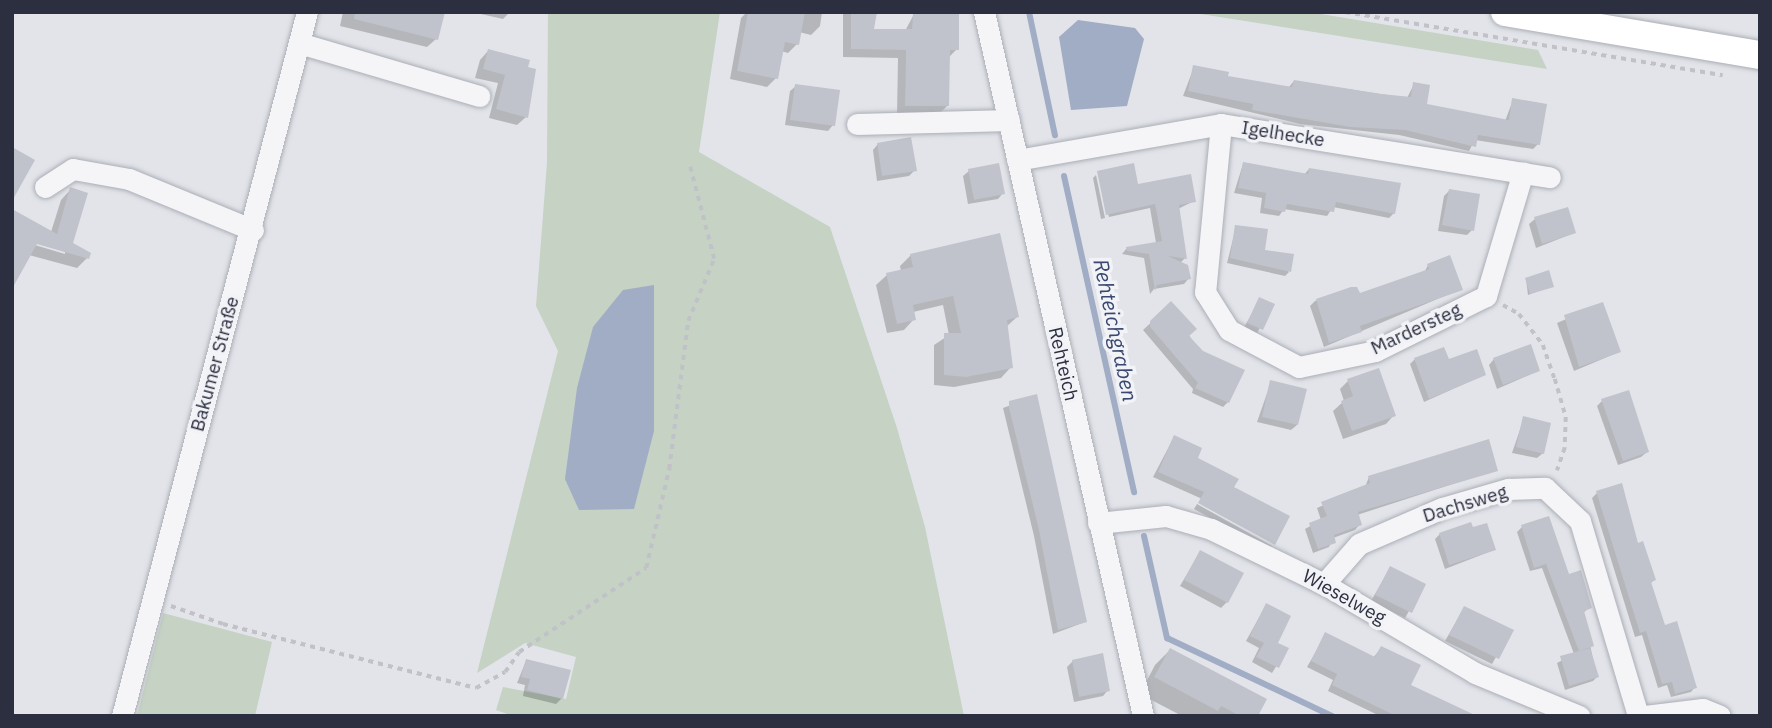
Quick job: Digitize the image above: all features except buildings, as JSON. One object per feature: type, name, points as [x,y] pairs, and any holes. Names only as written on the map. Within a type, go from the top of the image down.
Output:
[{"type":"main road","points":[[1505,12],[1760,55]]},
{"type":"street","name":"Bakumer Straße","points":[[122,716],[253,230],[307,12]]},
{"type":"street","name":"Rehteich","points":[[984,12],[1143,716]]},
{"type":"street","points":[[299,43],[479,96]]},
{"type":"street","points":[[858,124],[1009,121]]},
{"type":"street","name":"Igelhecke","points":[[1017,160],[1221,124],[1550,177]]},
{"type":"street","name":"Mardersteg","points":[[1221,124],[1205,292],[1229,330],[1298,367],[1375,351],[1486,296]]},
{"type":"street","points":[[45,187],[73,169],[129,179],[253,230]]},
{"type":"street","points":[[1486,296],[1522,172]]},
{"type":"street","points":[[1545,488],[1580,521],[1638,716]]},
{"type":"street","name":"Dachsweg","points":[[1324,584],[1359,544],[1382,534],[1442,509],[1508,489],[1545,488]]},
{"type":"street","name":"Wieselweg","points":[[1098,523],[1166,516],[1210,529],[1324,584],[1475,673],[1579,716]]},
{"type":"street","points":[[1647,716],[1703,709],[1720,716]]},
{"type":"path","points":[[1345,12],[1733,77]]},
{"type":"path","points":[[153,598],[223,624],[476,688],[505,672],[519,652],[646,568],[669,470],[688,321],[714,259],[689,163]]},
{"type":"path","points":[[1486,296],[1520,314],[1543,345],[1555,379],[1566,416],[1565,449],[1555,476],[1545,488]]},
{"type":"green space","points":[[548,12],[720,12],[699,152],[830,227],[897,428],[925,527],[964,716],[513,716],[496,710],[503,687],[566,699],[576,657],[525,643],[477,673],[558,351],[536,306],[547,163]]},
{"type":"green space","points":[[1188,12],[1309,12],[1538,50],[1547,69]]},
{"type":"green space","points":[[163,613],[272,642],[255,716],[137,716]]},
{"type":"water","points":[[1078,20],[1135,28],[1144,39],[1127,106],[1071,110],[1059,37]]},
{"type":"water","points":[[654,285],[654,431],[634,509],[579,510],[565,479],[577,388],[593,327],[623,290]]},
{"type":"waterway","name":"Rehteichgraben","points":[[1029,12],[1055,135]]},
{"type":"waterway","name":"Rehteichgraben","points":[[1064,176],[1134,492]]},
{"type":"waterway","name":"Rehteichgraben","points":[[1144,536],[1167,638],[1332,716]]}]
